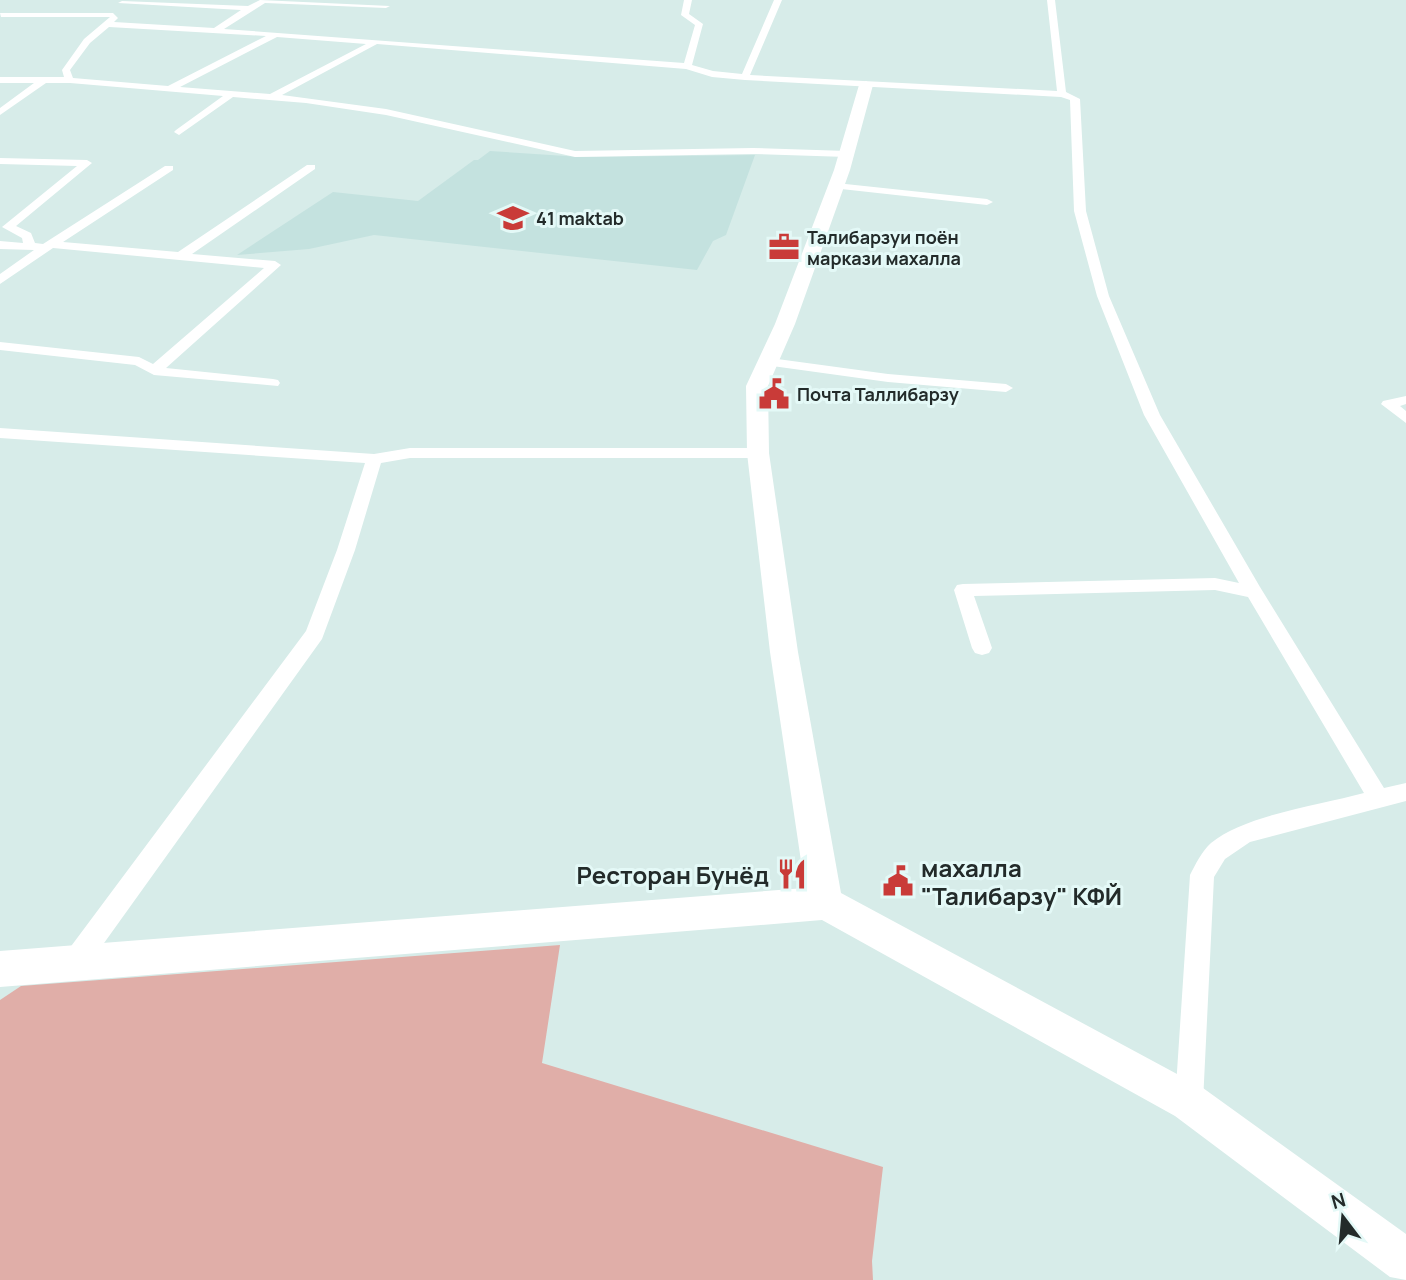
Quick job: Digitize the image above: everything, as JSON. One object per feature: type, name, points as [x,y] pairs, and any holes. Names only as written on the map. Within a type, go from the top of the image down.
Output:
[{"type":"street","points":[[687,66],[699,24],[685,15],[688,0]]},
{"type":"street","points":[[745,77],[778,0]]},
{"type":"street","points":[[1051,0],[1062,94]]},
{"type":"street","points":[[215,31],[265,1],[386,6]]},
{"type":"street","points":[[69,79],[66,70],[79,50],[114,18],[113,15],[123,2],[250,8]]},
{"type":"street","points":[[2,14],[24,4]]},
{"type":"street","points":[[2,14],[113,15]]},
{"type":"street","points":[[106,24],[275,34],[687,66],[712,74],[745,77],[1062,94],[1075,99],[1080,211],[1103,296],[1152,415],[1254,592],[1379,799]]},
{"type":"street","points":[[166,90],[275,34]]},
{"type":"street","points":[[271,98],[376,42]]},
{"type":"street","points":[[0,80],[69,79],[386,112],[575,154],[754,151],[847,154]]},
{"type":"street","points":[[0,111],[44,80]]},
{"type":"street","points":[[825,903],[784,652],[758,453],[757,386],[770,362],[836,186],[866,85]]},
{"type":"street","points":[[179,132],[229,94]]},
{"type":"street","points":[[0,161],[87,163],[8,227],[27,236],[30,246]]},
{"type":"street","points":[[179,257],[311,167]]},
{"type":"street","points":[[0,281],[169,168]]},
{"type":"street","points":[[836,186],[987,202]]},
{"type":"street","points":[[0,245],[49,246],[275,265],[154,370]]},
{"type":"street","points":[[0,346],[139,361],[154,370],[273,383]]},
{"type":"street","points":[[770,362],[888,378],[1006,388]]},
{"type":"street","points":[[1406,400],[1388,404],[1406,418]]},
{"type":"street","points":[[0,433],[374,459],[410,453],[758,453]]},
{"type":"street","points":[[75,962],[315,634],[346,550],[374,459]]},
{"type":"street","points":[[982,648],[963,590],[1216,584],[1254,592]]},
{"type":"street","points":[[1189,1102],[1202,875],[1217,852],[1244,834],[1406,792]]},
{"type":"street","points":[[0,969],[825,903],[1189,1102],[1406,1261]]},
{"type":"shaded area","name":"41 maktab","points":[[490,151],[581,157],[755,155],[726,235],[713,241],[697,270],[374,235],[309,249],[237,255],[333,192],[418,201]]},
{"type":"shaded area","points":[[560,945],[542,1063],[883,1167],[872,1261],[873,1280],[0,1280],[0,1000],[21,986]]},
{"type":"place","name":"41 maktab","points":[[513,218]]},
{"type":"place","name":"Талибарзуи поён маркази махалла","points":[[784,247]]},
{"type":"place","name":"Почта Таллибарзу","points":[[774,394]]},
{"type":"place","name":"Ресторан Бунёд","points":[[792,874]]},
{"type":"place","name":"махалла \"Талибарзу\" КФЙ","points":[[898,881]]}]
